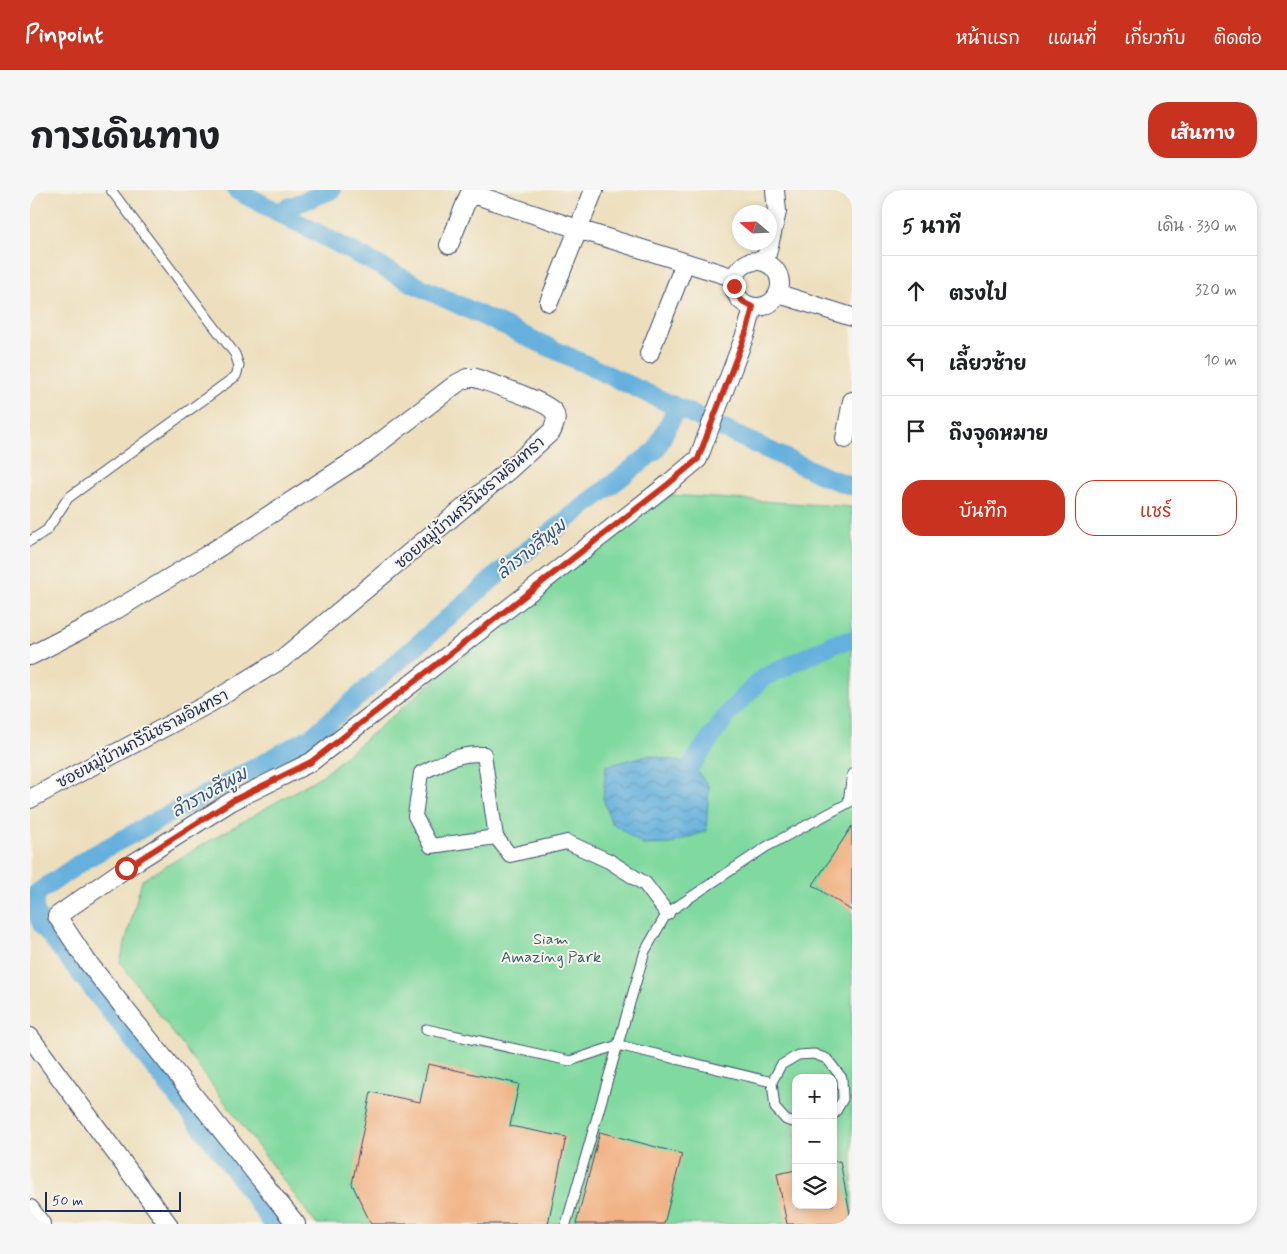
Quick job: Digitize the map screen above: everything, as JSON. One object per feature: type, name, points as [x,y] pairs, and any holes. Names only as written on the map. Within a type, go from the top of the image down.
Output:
[{"type":"street","points":[[548,302],[594,190]]},
{"type":"street","points":[[765,262],[777,212],[775,190]]},
{"type":"street","points":[[449,245],[471,192],[578,229],[735,278]]},
{"type":"street","points":[[750,262],[765,262],[777,271],[781,286],[779,294],[768,305],[753,307],[746,304],[736,293],[734,286],[735,278],[743,266],[750,262]]},
{"type":"street","points":[[649,354],[685,263]]},
{"type":"street","points":[[779,294],[852,317]]},
{"type":"street","points":[[296,1224],[86,960],[57,916],[126,868],[232,801],[311,762],[698,459],[747,330],[753,307]]},
{"type":"street","name":"ซอยหมู่บ้านกรีนิชรามอินทรา","points":[[30,656],[96,622],[207,555],[366,453],[466,378],[476,378],[538,402],[554,411],[556,422],[552,431],[509,470],[282,659],[210,703],[30,799]]},
{"type":"street","points":[[845,438],[852,401]]},
{"type":"street","points":[[496,837],[431,846],[415,816],[421,773],[454,757],[484,754],[496,837],[510,855],[567,842],[609,861],[645,884],[667,913]]},
{"type":"street","points":[[30,1037],[168,1224]]},
{"type":"street","points":[[30,1209],[41,1224]]},
{"type":"lane","points":[[30,541],[47,530],[68,498],[236,376],[239,366],[235,354],[111,190]]},
{"type":"lane","points":[[566,1224],[645,950],[667,913],[766,847],[850,802],[852,774]]},
{"type":"lane","points":[[426,1029],[570,1061],[618,1045],[772,1082]]},
{"type":"lane","points":[[792,1122],[786,1120],[776,1108],[772,1082],[781,1065],[798,1055],[814,1054],[827,1059],[842,1078],[847,1100],[837,1112]]},
{"type":"green space","name":"Siam Amazing Park","points":[[655,494],[852,507],[852,1224],[316,1224],[120,962],[142,880],[323,775]]},
{"type":"water","points":[[649,755],[692,764],[709,787],[706,831],[671,844],[643,845],[611,822],[603,798],[606,766]]},
{"type":"building","points":[[852,826],[852,911],[813,885]]},
{"type":"building","points":[[428,1064],[519,1084],[510,1126],[566,1137],[548,1224],[371,1224],[352,1184],[371,1092],[420,1102]]},
{"type":"building","points":[[600,1132],[682,1154],[664,1224],[576,1224]]},
{"type":"building","points":[[837,1161],[840,1161],[852,1224],[787,1224],[777,1174],[792,1171],[792,1209],[837,1209]]},
{"type":"waterway","points":[[236,190],[414,284],[826,477],[852,486]]},
{"type":"waterway","points":[[277,212],[332,190]]},
{"type":"waterway","name":"ลำรางสีพูม","points":[[273,1224],[221,1152],[42,925],[34,908],[37,893],[86,859],[313,736],[505,568],[656,450],[677,407]]},
{"type":"waterway","points":[[692,764],[730,711],[763,678],[835,643],[852,640]]},
{"type":"route","points":[[126,868],[232,801],[311,762],[698,459],[747,330],[753,307],[740,299],[734,286]]}]
